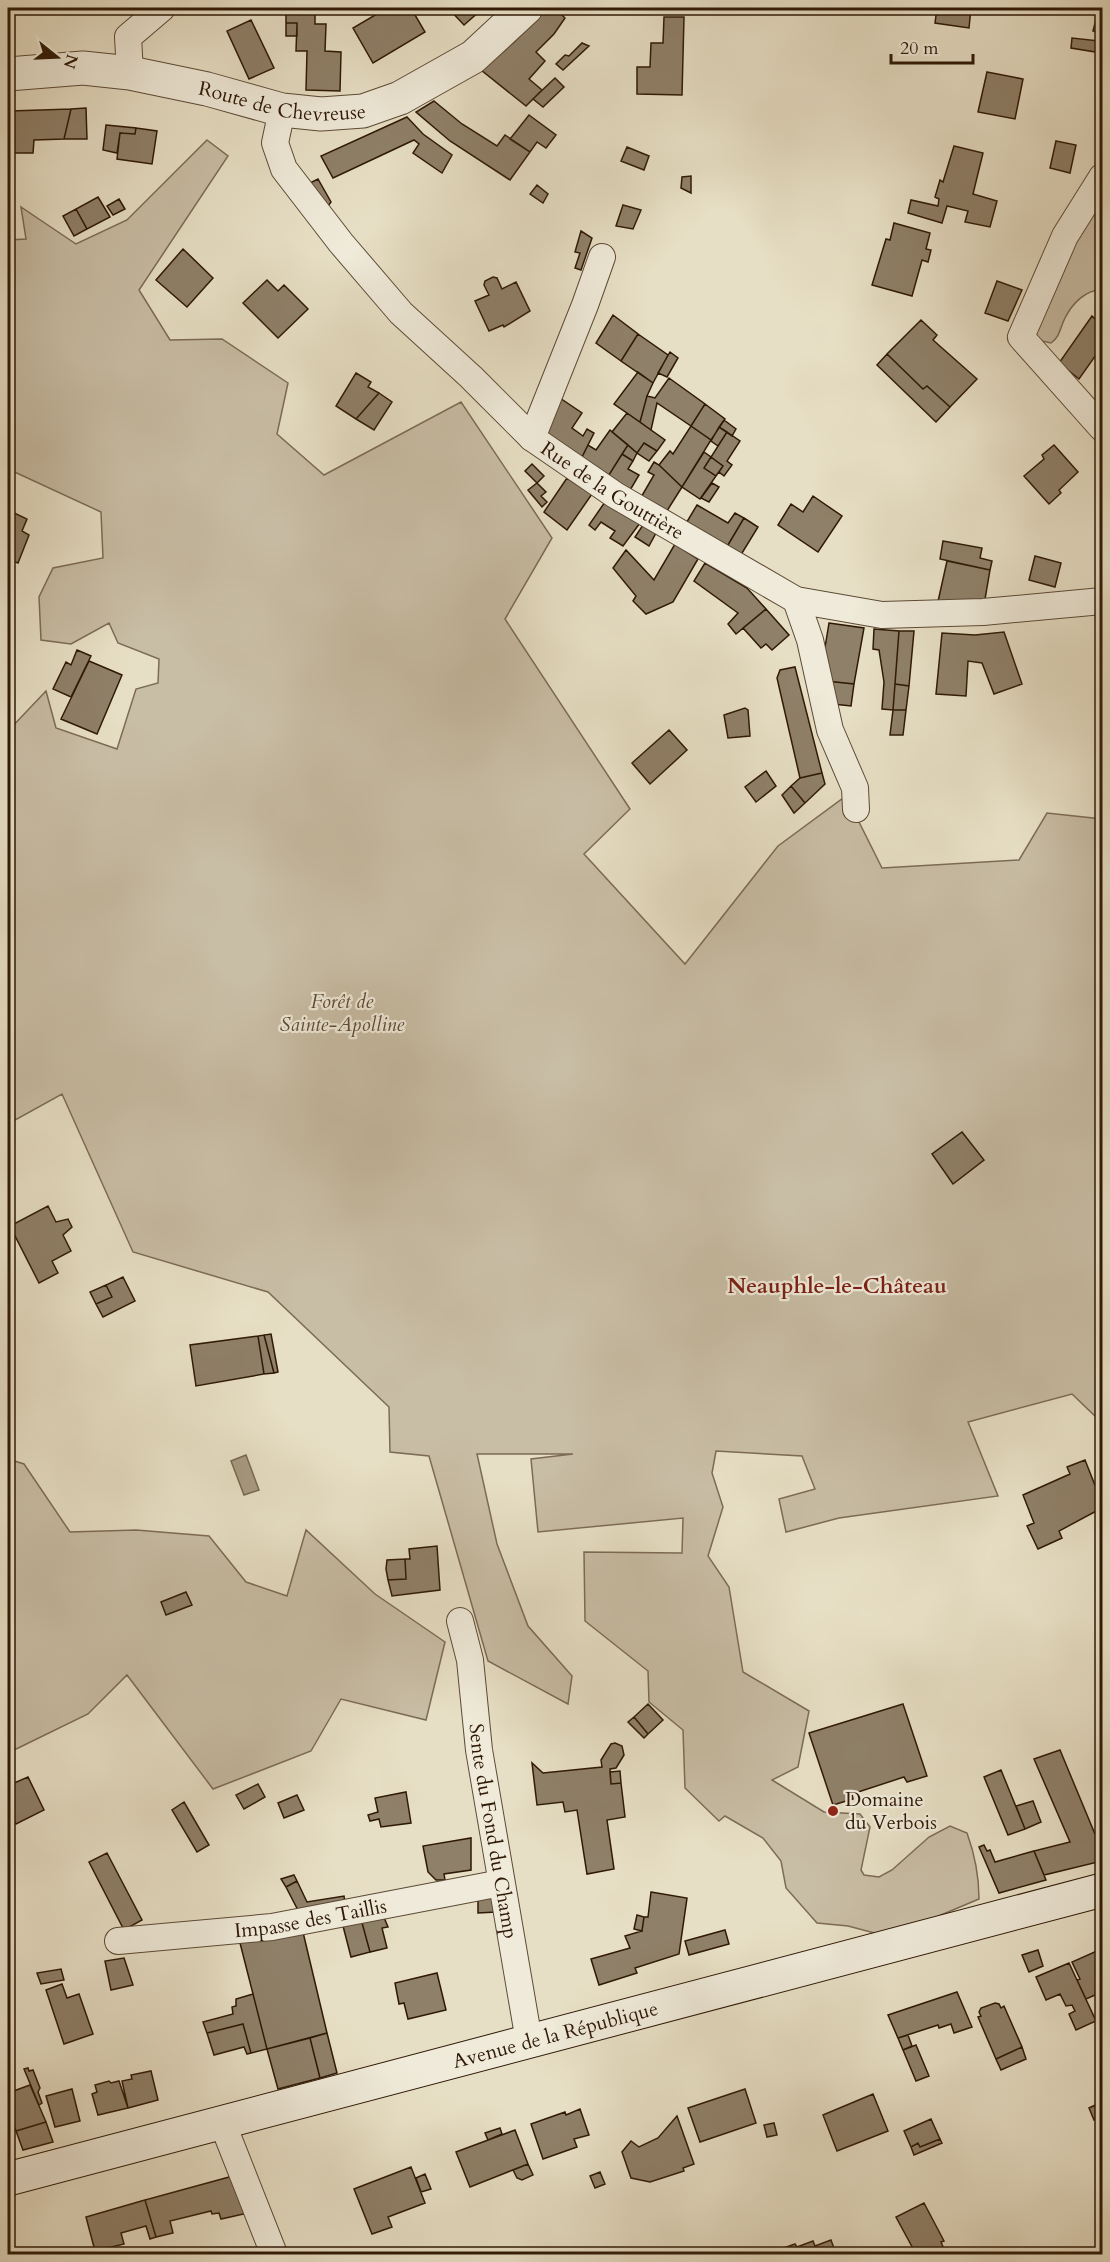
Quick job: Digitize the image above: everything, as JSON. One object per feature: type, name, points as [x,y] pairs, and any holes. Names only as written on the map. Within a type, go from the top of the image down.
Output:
[{"type":"main road","name":"Route de Chevreuse","points":[[8,74],[83,68],[130,73],[207,89],[282,110],[321,114],[363,111],[400,98],[473,57],[526,8]]},
{"type":"main road","name":"Avenue de la République","points":[[8,2179],[1102,1890]]},
{"type":"street","points":[[130,73],[128,37],[162,8]]},
{"type":"street","name":"Rue de la Gouttière","points":[[282,110],[275,143],[284,168],[341,243],[401,313],[471,376],[532,438],[615,495],[796,600],[882,615],[983,612],[1102,601]]},
{"type":"street","points":[[1102,177],[1065,236],[1021,337],[1102,428]]},
{"type":"street","points":[[532,438],[602,257]]},
{"type":"street","points":[[796,600],[810,640],[830,730],[855,788],[856,809]]},
{"type":"street","name":"Sente du Fond du Champ","points":[[459,1621],[470,1660],[479,1750],[529,2041]]},
{"type":"street","name":"Impasse des Taillis","points":[[118,1941],[272,1927],[501,1883]]},
{"type":"street","points":[[222,2122],[274,2254]]},
{"type":"green space","name":"Forêt de Sainte-Apolline","points":[[207,140],[228,156],[139,290],[170,340],[222,339],[288,383],[277,434],[324,475],[461,402],[552,538],[505,619],[630,809],[584,854],[685,964],[778,846],[846,796],[882,868],[1019,860],[1047,813],[1102,819],[1102,1418],[1095,1416],[1072,1394],[968,1422],[998,1496],[839,1518],[786,1532],[779,1499],[815,1489],[802,1456],[716,1451],[712,1473],[723,1507],[708,1556],[729,1587],[743,1672],[809,1711],[798,1767],[772,1780],[824,1812],[860,1814],[870,1827],[861,1870],[864,1875],[879,1877],[892,1870],[929,1837],[950,1826],[967,1833],[976,1866],[979,1899],[941,1915],[906,1934],[882,1935],[848,1926],[817,1923],[786,1888],[781,1861],[763,1838],[725,1816],[719,1821],[685,1788],[683,1730],[649,1702],[648,1671],[585,1621],[584,1552],[682,1553],[683,1518],[538,1532],[531,1459],[573,1454],[477,1454],[497,1544],[528,1626],[572,1676],[568,1704],[488,1661],[429,1456],[390,1452],[389,1407],[268,1292],[133,1252],[62,1094],[8,1124],[8,731],[46,691],[56,728],[117,749],[136,689],[158,683],[159,659],[118,643],[109,623],[71,644],[41,640],[39,597],[53,568],[103,558],[101,512],[8,469],[8,240],[26,239],[21,207],[76,244],[127,220]]},
{"type":"green space","points":[[1102,201],[1102,290],[1090,292],[1071,308],[1054,341],[1051,343],[1033,339],[1067,250]]},
{"type":"green space","points":[[8,1459],[24,1464],[70,1532],[136,1530],[209,1536],[246,1582],[287,1596],[306,1530],[375,1594],[445,1642],[426,1720],[341,1699],[311,1751],[213,1789],[127,1675],[88,1714],[8,1753]]},
{"type":"shaded area","points":[[246,1455],[259,1490],[244,1495],[231,1461]]},
{"type":"building","points":[[286,8],[315,8],[315,24],[326,24],[325,51],[341,52],[340,91],[306,90],[307,51],[296,51],[297,23],[286,23]]},
{"type":"building","points":[[387,8],[411,8],[425,32],[373,63],[353,28]]},
{"type":"building","points":[[448,8],[477,8],[480,11],[464,25]]},
{"type":"building","points":[[544,8],[555,8],[565,18],[554,34],[536,52],[545,61],[529,79],[542,90],[526,106],[481,70],[515,41]]},
{"type":"building","points":[[937,8],[971,8],[969,28],[935,23]]},
{"type":"building","points":[[1099,8],[1102,8],[1102,53],[1071,48],[1072,38],[1099,41],[1101,33],[1093,31]]},
{"type":"building","points":[[664,17],[684,17],[682,95],[637,94],[637,67],[650,67],[651,43],[663,43]]},
{"type":"building","points":[[251,20],[274,68],[249,79],[227,31]]},
{"type":"building","points":[[286,23],[297,23],[297,36],[286,36]]},
{"type":"building","points":[[582,43],[589,46],[563,70],[556,64],[565,55],[569,56]]},
{"type":"building","points":[[987,72],[1023,79],[1015,119],[978,112]]},
{"type":"building","points":[[555,78],[564,87],[543,107],[533,99]]},
{"type":"building","points":[[434,101],[462,124],[497,146],[505,135],[530,152],[510,180],[450,141],[416,112]]},
{"type":"building","points":[[86,108],[87,139],[64,139],[71,109]]},
{"type":"building","points":[[71,109],[64,139],[34,140],[33,153],[10,153],[10,111]]},
{"type":"building","points":[[529,115],[556,135],[546,148],[537,142],[530,152],[510,139]]},
{"type":"building","points":[[407,117],[423,134],[452,155],[442,173],[413,153],[419,144],[414,140],[333,178],[321,156]]},
{"type":"building","points":[[106,125],[136,128],[135,134],[120,133],[117,153],[103,150]]},
{"type":"building","points":[[136,128],[157,131],[152,164],[117,159],[120,133],[135,134]]},
{"type":"building","points":[[1056,141],[1076,145],[1070,173],[1050,168]]},
{"type":"building","points":[[954,146],[983,153],[973,194],[997,201],[990,227],[965,222],[968,211],[947,206],[942,223],[908,213],[911,200],[938,206],[939,199],[935,197],[940,180],[943,182]]},
{"type":"building","points":[[627,147],[649,156],[644,170],[621,161]]},
{"type":"building","points":[[691,176],[691,193],[681,188],[682,177]]},
{"type":"building","points":[[318,179],[331,202],[322,215],[304,186]]},
{"type":"building","points":[[537,185],[548,194],[543,203],[530,194]]},
{"type":"building","points":[[98,197],[110,217],[87,229],[76,209]]},
{"type":"building","points":[[119,199],[125,209],[113,215],[107,206]]},
{"type":"building","points":[[623,205],[641,210],[633,229],[616,226]]},
{"type":"building","points":[[76,209],[87,229],[74,236],[63,216]]},
{"type":"building","points":[[894,223],[930,233],[926,249],[931,250],[928,262],[922,260],[912,296],[872,285],[886,239],[890,240]]},
{"type":"building","points":[[581,231],[592,238],[581,270],[575,268],[580,253],[575,252]]},
{"type":"building","points":[[183,249],[213,278],[187,307],[156,280]]},
{"type":"building","points":[[493,277],[497,278],[502,289],[516,282],[530,311],[504,327],[503,325],[489,331],[475,301],[489,295],[484,285],[485,281]]},
{"type":"building","points":[[267,280],[278,291],[284,285],[308,309],[278,338],[243,303]]},
{"type":"building","points":[[997,281],[1022,290],[1008,321],[985,313]]},
{"type":"building","points":[[1102,311],[1102,355],[1098,352],[1079,379],[1059,363],[1092,316],[1097,321]]},
{"type":"building","points":[[613,315],[638,334],[621,361],[596,343]]},
{"type":"building","points":[[921,320],[937,335],[933,340],[977,379],[950,407],[927,386],[923,389],[887,354]]},
{"type":"building","points":[[638,334],[668,355],[653,383],[621,361]]},
{"type":"building","points":[[670,352],[678,358],[667,377],[658,373]]},
{"type":"building","points":[[887,354],[923,389],[927,386],[950,407],[936,422],[877,365]]},
{"type":"building","points":[[638,372],[653,383],[640,422],[614,404]]},
{"type":"building","points":[[356,373],[371,382],[368,387],[379,393],[356,419],[336,406]]},
{"type":"building","points":[[669,378],[705,404],[691,426],[657,403],[651,430],[640,422],[647,396],[655,398]]},
{"type":"building","points":[[379,393],[392,402],[374,430],[356,419]]},
{"type":"building","points":[[554,394],[582,413],[572,428],[583,436],[587,429],[594,433],[580,461],[558,447],[542,429]]},
{"type":"building","points":[[705,404],[725,419],[711,440],[691,426]]},
{"type":"building","points":[[627,413],[665,440],[657,451],[644,443],[637,453],[612,432]]},
{"type":"building","points":[[724,420],[736,429],[732,436],[719,427]]},
{"type":"building","points":[[691,426],[711,440],[682,487],[659,465],[670,451],[673,454]]},
{"type":"building","points":[[719,427],[727,432],[718,446],[711,441]]},
{"type":"building","points":[[610,430],[628,445],[607,478],[580,461],[588,445],[596,450]]},
{"type":"building","points":[[727,432],[740,441],[727,461],[732,465],[724,476],[719,472],[723,466],[711,457]]},
{"type":"building","points":[[644,443],[657,451],[649,461],[637,453]]},
{"type":"building","points":[[628,445],[637,453],[633,461],[622,454]]},
{"type":"building","points":[[1054,445],[1078,472],[1059,490],[1061,493],[1049,504],[1024,476],[1044,459],[1042,455]]},
{"type":"building","points":[[704,452],[711,457],[704,468],[716,476],[700,499],[682,487]]},
{"type":"building","points":[[622,454],[633,461],[628,469],[639,475],[629,492],[607,478]]},
{"type":"building","points":[[711,457],[723,466],[716,476],[704,468]]},
{"type":"building","points":[[654,462],[682,487],[665,514],[640,499],[654,475],[648,472]]},
{"type":"building","points":[[532,464],[544,476],[537,483],[525,471]]},
{"type":"building","points":[[567,478],[592,494],[567,530],[544,512]]},
{"type":"building","points":[[537,483],[546,492],[541,496],[547,502],[542,507],[528,490]]},
{"type":"building","points":[[712,483],[719,487],[709,502],[701,498]]},
{"type":"building","points":[[813,496],[842,516],[818,552],[778,525],[791,504],[803,512]]},
{"type":"building","points":[[605,502],[640,523],[623,546],[610,538],[615,531],[601,522],[595,530],[589,525]]},
{"type":"building","points":[[697,505],[728,523],[735,513],[744,518],[725,550],[685,525]]},
{"type":"building","points":[[8,510],[27,519],[22,531],[29,535],[18,563],[8,559]]},
{"type":"building","points":[[744,518],[758,527],[739,558],[725,550]]},
{"type":"building","points":[[643,525],[656,533],[649,546],[635,537]]},
{"type":"building","points":[[943,541],[982,548],[980,558],[992,561],[990,570],[940,559]]},
{"type":"building","points":[[675,544],[698,559],[673,602],[646,614],[633,601],[636,596],[613,568],[626,550],[654,580]]},
{"type":"building","points":[[1035,556],[1061,563],[1055,587],[1029,580]]},
{"type":"building","points":[[947,561],[990,570],[984,605],[937,606]]},
{"type":"building","points":[[705,563],[747,588],[766,609],[736,634],[728,624],[738,613],[694,581]]},
{"type":"building","points":[[766,609],[789,635],[772,650],[766,644],[761,648],[743,628]]},
{"type":"building","points":[[829,623],[864,628],[854,684],[826,681],[822,666]]},
{"type":"building","points":[[874,629],[899,631],[893,710],[882,709],[884,682],[879,650],[873,649]]},
{"type":"building","points":[[899,631],[914,631],[909,686],[895,684]]},
{"type":"building","points":[[1004,632],[1022,684],[994,694],[982,663],[968,661],[966,696],[936,694],[942,633],[975,635]]},
{"type":"building","points":[[77,650],[91,656],[71,697],[53,689],[66,662],[71,665]]},
{"type":"building","points":[[89,661],[122,675],[97,734],[61,719]]},
{"type":"building","points":[[795,667],[822,773],[800,778],[777,678],[780,670]]},
{"type":"building","points":[[826,681],[854,684],[851,706],[833,704]]},
{"type":"building","points":[[895,684],[909,686],[906,710],[893,710]]},
{"type":"building","points":[[745,708],[748,710],[750,736],[728,738],[724,715]]},
{"type":"building","points":[[893,710],[906,710],[903,735],[890,735]]},
{"type":"building","points":[[669,730],[687,750],[650,784],[632,763]]},
{"type":"building","points":[[766,771],[776,786],[756,802],[745,787]]},
{"type":"building","points":[[822,773],[825,784],[805,803],[791,786],[800,778]]},
{"type":"building","points":[[791,786],[805,803],[794,813],[782,795]]},
{"type":"building","points":[[962,1132],[984,1160],[953,1184],[932,1154]]},
{"type":"building","points":[[48,1206],[56,1222],[68,1219],[72,1227],[63,1235],[71,1251],[52,1261],[58,1273],[39,1283],[10,1226]]},
{"type":"building","points":[[123,1277],[135,1301],[103,1317],[96,1304],[112,1297],[106,1285]]},
{"type":"building","points":[[106,1285],[112,1297],[96,1304],[90,1292]]},
{"type":"building","points":[[271,1334],[278,1372],[274,1373],[264,1335]]},
{"type":"building","points":[[264,1335],[274,1373],[264,1374],[258,1336]]},
{"type":"building","points":[[258,1336],[264,1374],[196,1386],[190,1345]]},
{"type":"building","points":[[1085,1460],[1102,1508],[1059,1531],[1062,1538],[1038,1549],[1027,1526],[1034,1523],[1023,1495],[1070,1474],[1067,1467]]},
{"type":"building","points":[[437,1546],[440,1590],[392,1596],[388,1580],[406,1579],[405,1559],[410,1559],[409,1549]]},
{"type":"building","points":[[405,1559],[406,1579],[388,1580],[387,1560]]},
{"type":"building","points":[[186,1592],[192,1605],[166,1615],[161,1602]]},
{"type":"building","points":[[648,1704],[663,1720],[648,1734],[634,1717]]},
{"type":"building","points":[[903,1704],[927,1776],[907,1782],[904,1777],[852,1794],[853,1799],[833,1805],[809,1733]]},
{"type":"building","points":[[634,1717],[648,1734],[644,1738],[628,1722]]},
{"type":"building","points":[[611,1744],[622,1746],[624,1755],[616,1768],[610,1769],[611,1784],[621,1783],[625,1817],[607,1820],[614,1869],[587,1874],[577,1810],[565,1812],[563,1802],[537,1805],[532,1763],[543,1773],[602,1767],[601,1760]]},
{"type":"building","points":[[1060,1750],[1102,1851],[1102,1861],[1044,1875],[1034,1851],[1070,1842],[1034,1759]]},
{"type":"building","points":[[1001,1770],[1025,1829],[1008,1835],[984,1777]]},
{"type":"building","points":[[620,1771],[621,1783],[611,1784],[610,1772]]},
{"type":"building","points":[[8,1775],[12,1784],[28,1777],[44,1810],[16,1824],[8,1809]]},
{"type":"building","points":[[258,1784],[265,1797],[244,1809],[236,1795]]},
{"type":"building","points":[[406,1792],[411,1823],[381,1827],[379,1819],[370,1821],[368,1815],[378,1812],[375,1798]]},
{"type":"building","points":[[297,1795],[304,1810],[284,1818],[278,1803]]},
{"type":"building","points":[[1033,1801],[1041,1822],[1025,1829],[1016,1806]]},
{"type":"building","points":[[184,1802],[209,1845],[197,1852],[172,1810]]},
{"type":"building","points":[[471,1838],[471,1870],[444,1874],[445,1880],[436,1880],[428,1872],[423,1846]]},
{"type":"building","points":[[984,1845],[987,1851],[990,1850],[995,1862],[1034,1851],[1046,1880],[999,1893],[979,1847]]},
{"type":"building","points":[[107,1853],[142,1920],[124,1930],[89,1862]]},
{"type":"building","points":[[294,1875],[297,1881],[286,1887],[281,1879]]},
{"type":"building","points":[[297,1881],[307,1902],[344,1896],[346,1910],[302,1918],[286,1887]]},
{"type":"building","points":[[651,1892],[687,1898],[679,1954],[635,1968],[637,1973],[599,1985],[591,1959],[630,1948],[625,1936],[642,1931],[644,1917],[648,1917]]},
{"type":"building","points":[[493,1896],[496,1912],[478,1913],[478,1899]]},
{"type":"building","points":[[383,1915],[388,1927],[382,1928],[387,1948],[370,1952],[361,1919]]},
{"type":"building","points":[[637,1915],[644,1917],[642,1931],[634,1929]]},
{"type":"building","points":[[361,1919],[370,1952],[351,1957],[342,1922]]},
{"type":"building","points":[[302,1928],[327,2033],[267,2049],[239,1939]]},
{"type":"building","points":[[725,1930],[729,1944],[689,1955],[685,1941]]},
{"type":"building","points":[[1038,1950],[1043,1966],[1029,1972],[1022,1955]]},
{"type":"building","points":[[1099,1950],[1102,1960],[1102,1992],[1086,1999],[1072,1962]]},
{"type":"building","points":[[124,1958],[133,1985],[111,1990],[105,1961]]},
{"type":"building","points":[[1069,1963],[1096,2021],[1076,2030],[1069,2014],[1075,2011],[1072,2005],[1066,2006],[1060,1994],[1046,2000],[1036,1977]]},
{"type":"building","points":[[61,1969],[64,1980],[41,1984],[37,1973]]},
{"type":"building","points":[[437,1973],[446,2010],[408,2019],[404,2003],[399,2004],[395,1983]]},
{"type":"building","points":[[62,1984],[67,1998],[79,1994],[93,2034],[64,2044],[46,1990]]},
{"type":"building","points":[[957,1992],[972,2027],[954,2033],[951,2024],[939,2028],[938,2025],[898,2038],[888,2015]]},
{"type":"building","points":[[253,1994],[267,2049],[251,2053],[243,2024],[207,2033],[203,2022],[233,2014],[232,2007],[236,2006],[236,1999]]},
{"type":"building","points":[[995,2003],[1001,2008],[1004,2006],[1022,2047],[996,2059],[978,2017],[981,2016],[979,2012],[981,2008]]},
{"type":"building","points":[[243,2024],[251,2053],[247,2054],[244,2047],[214,2055],[207,2033]]},
{"type":"building","points":[[327,2033],[337,2073],[320,2078],[310,2038]]},
{"type":"building","points":[[908,2035],[912,2046],[903,2050],[898,2038]]},
{"type":"building","points":[[310,2038],[320,2078],[278,2089],[267,2049]]},
{"type":"building","points":[[916,2045],[929,2076],[916,2081],[903,2050]]},
{"type":"building","points":[[1022,2047],[1026,2059],[1001,2070],[996,2059]]},
{"type":"building","points":[[28,2068],[29,2071],[33,2070],[40,2088],[38,2092],[42,2103],[39,2105],[24,2069]]},
{"type":"building","points":[[151,2071],[158,2100],[128,2108],[122,2081],[132,2079],[131,2075]]},
{"type":"building","points":[[109,2081],[111,2083],[119,2081],[128,2108],[98,2115],[92,2094],[97,2092],[95,2085]]},
{"type":"building","points":[[30,2085],[46,2122],[16,2131],[11,2117],[8,2118],[8,2093]]},
{"type":"building","points":[[72,2089],[80,2121],[55,2127],[46,2096]]},
{"type":"building","points":[[745,2089],[756,2123],[700,2142],[688,2108]]},
{"type":"building","points":[[873,2094],[888,2131],[837,2151],[823,2115]]},
{"type":"building","points":[[1102,2102],[1102,2116],[1094,2120],[1089,2108]]},
{"type":"building","points":[[580,2109],[589,2135],[574,2139],[577,2147],[543,2159],[531,2124]]},
{"type":"building","points":[[677,2116],[694,2164],[683,2168],[684,2171],[650,2182],[631,2178],[622,2152],[631,2141],[639,2147],[658,2138]]},
{"type":"building","points":[[931,2119],[940,2139],[920,2147],[918,2143],[911,2147],[904,2131]]},
{"type":"building","points":[[46,2122],[53,2142],[23,2150],[16,2131]]},
{"type":"building","points":[[774,2123],[777,2135],[767,2137],[764,2125]]},
{"type":"building","points":[[500,2128],[502,2134],[488,2140],[485,2133]]},
{"type":"building","points":[[515,2130],[528,2164],[470,2187],[456,2152]]},
{"type":"building","points":[[940,2139],[942,2143],[914,2155],[911,2147],[918,2143],[920,2147]]},
{"type":"building","points":[[528,2164],[533,2175],[522,2180],[517,2178],[513,2170]]},
{"type":"building","points":[[411,2167],[425,2203],[388,2217],[392,2227],[372,2234],[354,2189]]},
{"type":"building","points":[[600,2172],[605,2184],[595,2188],[590,2176]]},
{"type":"building","points":[[425,2174],[431,2189],[421,2192],[416,2178]]},
{"type":"building","points":[[233,2176],[248,2213],[221,2219],[219,2213],[212,2214],[211,2211],[170,2221],[173,2233],[156,2237],[145,2200]]},
{"type":"building","points":[[145,2200],[156,2237],[150,2239],[146,2226],[121,2233],[124,2244],[95,2251],[86,2217]]},
{"type":"building","points":[[924,2203],[944,2241],[941,2242],[946,2254],[916,2254],[896,2217]]},
{"type":"building","points":[[831,2240],[836,2254],[776,2254],[782,2252],[781,2249],[795,2244],[797,2247],[813,2241],[815,2246]]},
{"type":"place","name":"Domaine du Verbois","points":[[833,1811]]},
{"type":"district","name":"Neauphle-le-Château","points":[[837,1286]]}]
